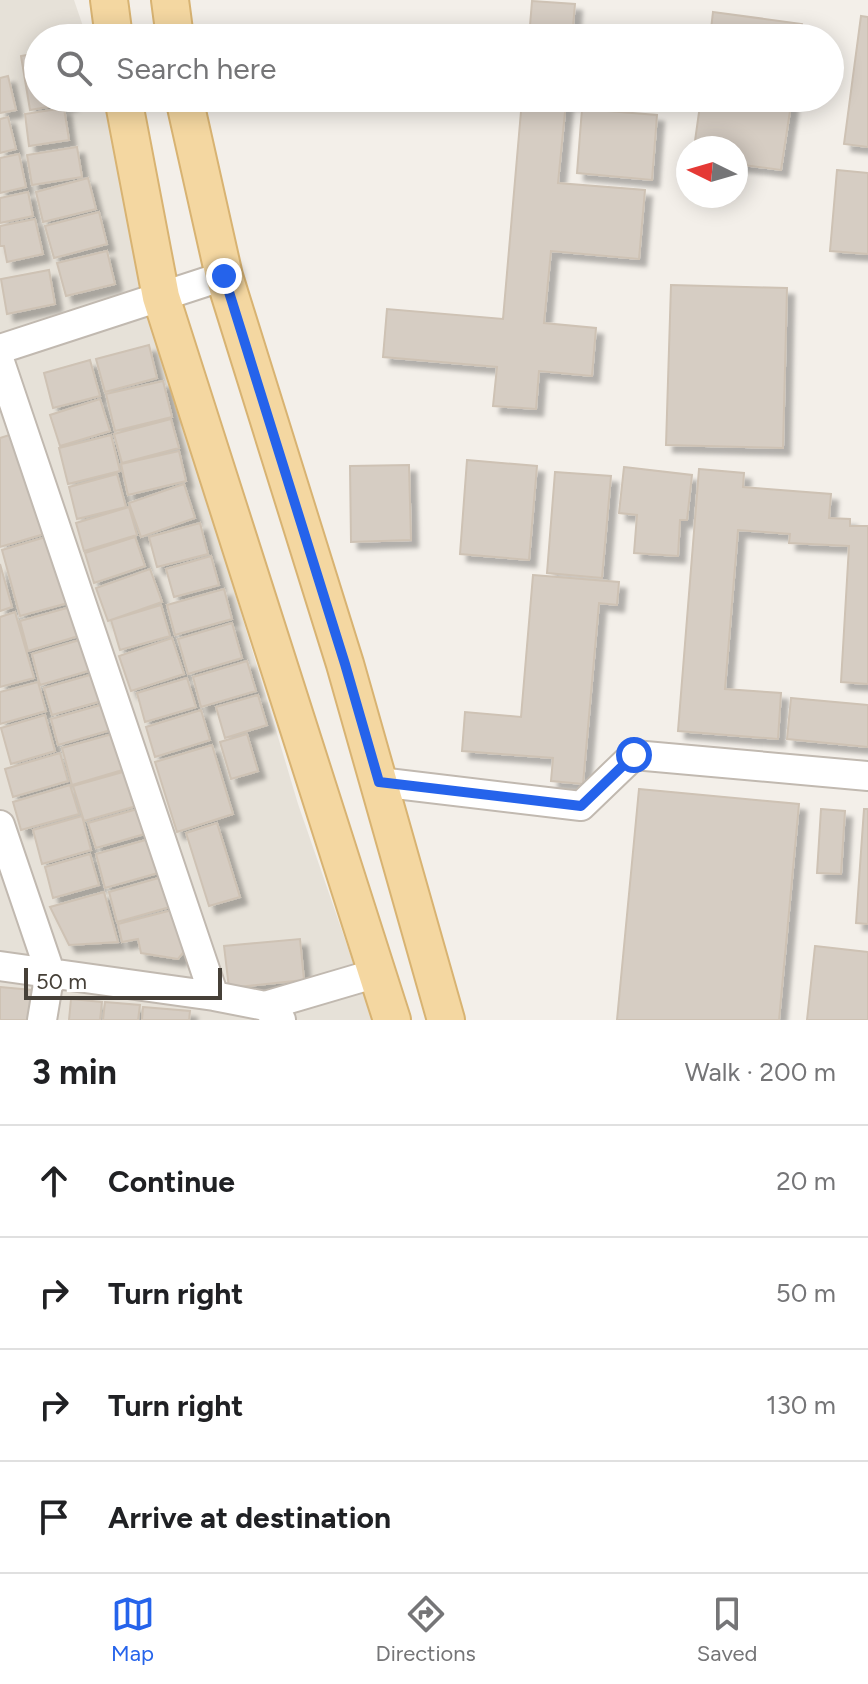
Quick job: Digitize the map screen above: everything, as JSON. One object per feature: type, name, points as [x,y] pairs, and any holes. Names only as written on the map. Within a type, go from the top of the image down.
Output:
[{"type":"main road","points":[[109,0],[112,24]]},
{"type":"main road","points":[[170,0],[173,24]]},
{"type":"main road","points":[[126,112],[161,297],[392,1020]]},
{"type":"main road","points":[[187,112],[224,276],[345,664],[446,1020]]},
{"type":"street","points":[[0,349],[224,276]]},
{"type":"street","points":[[0,362],[214,996]]},
{"type":"street","points":[[379,782],[581,806],[634,755],[868,776]]},
{"type":"street","points":[[0,825],[50,972],[42,1020]]},
{"type":"street","points":[[0,966],[214,996],[273,1013],[377,973]]},
{"type":"shaded area","points":[[0,0],[74,0],[82,24],[24,24],[24,112],[112,112],[170,375],[298,804],[373,1020],[0,1020]]},
{"type":"building","points":[[532,1],[575,4],[573,24],[530,24]]},
{"type":"building","points":[[713,12],[802,24],[712,24]]},
{"type":"building","points":[[861,16],[868,17],[868,147],[844,144]]},
{"type":"building","points":[[8,76],[16,110],[0,113],[0,78]]},
{"type":"building","points":[[65,112],[69,140],[29,146],[25,114]]},
{"type":"building","points":[[521,112],[565,112],[558,183],[645,190],[639,259],[551,251],[544,323],[596,328],[592,376],[539,371],[536,409],[493,406],[497,367],[383,357],[387,309],[503,319]]},
{"type":"building","points":[[582,112],[657,115],[652,180],[577,173]]},
{"type":"building","points":[[699,112],[790,112],[781,170],[748,166],[748,136],[696,136]]},
{"type":"building","points":[[8,117],[16,149],[0,153],[0,119]]},
{"type":"building","points":[[77,147],[82,177],[32,185],[27,155]]},
{"type":"building","points":[[19,154],[26,187],[0,193],[0,158]]},
{"type":"building","points":[[837,170],[868,173],[868,254],[830,251]]},
{"type":"building","points":[[88,178],[96,209],[43,222],[36,192]]},
{"type":"building","points":[[28,192],[33,216],[0,223],[0,198]]},
{"type":"building","points":[[99,212],[107,244],[54,258],[45,226]]},
{"type":"building","points":[[35,219],[43,254],[7,262],[4,246],[0,246],[0,226]]},
{"type":"building","points":[[107,251],[115,284],[66,296],[57,263]]},
{"type":"building","points":[[49,270],[55,304],[7,314],[1,279]]},
{"type":"building","points":[[671,285],[787,288],[783,448],[666,445]]},
{"type":"building","points":[[149,345],[157,378],[105,392],[96,359]]},
{"type":"building","points":[[90,360],[100,396],[53,408],[44,373]]},
{"type":"building","points":[[163,381],[172,417],[115,431],[106,394]]},
{"type":"building","points":[[100,399],[110,431],[60,446],[50,415]]},
{"type":"building","points":[[171,419],[179,448],[122,463],[114,434]]},
{"type":"building","points":[[22,431],[51,532],[0,547],[0,438]]},
{"type":"building","points":[[111,435],[120,471],[68,484],[59,448]]},
{"type":"building","points":[[179,451],[186,481],[128,495],[121,464]]},
{"type":"building","points":[[467,460],[537,466],[529,560],[460,554]]},
{"type":"building","points":[[409,465],[411,540],[351,542],[350,466]]},
{"type":"building","points":[[624,467],[692,475],[687,520],[680,520],[678,556],[634,553],[637,515],[619,513]]},
{"type":"building","points":[[699,469],[744,473],[743,487],[831,494],[829,518],[850,519],[850,526],[868,526],[868,684],[841,682],[849,546],[789,543],[790,534],[738,530],[725,689],[781,693],[778,739],[678,731]]},
{"type":"building","points":[[555,472],[611,476],[602,578],[547,573]]},
{"type":"building","points":[[117,474],[126,507],[77,519],[69,487]]},
{"type":"building","points":[[184,484],[195,518],[141,537],[129,503]]},
{"type":"building","points":[[129,507],[137,535],[84,551],[76,523]]},
{"type":"building","points":[[200,523],[208,554],[157,567],[149,537]]},
{"type":"building","points":[[49,536],[68,603],[20,616],[2,550]]},
{"type":"building","points":[[135,537],[145,566],[94,583],[85,553]]},
{"type":"building","points":[[211,556],[219,585],[174,597],[166,569]]},
{"type":"building","points":[[0,564],[12,607],[0,611]]},
{"type":"building","points":[[150,569],[162,602],[108,621],[96,588]]},
{"type":"building","points":[[533,575],[619,582],[617,605],[599,603],[583,784],[551,781],[553,758],[462,751],[465,712],[521,717]]},
{"type":"building","points":[[224,589],[232,619],[175,635],[167,605]]},
{"type":"building","points":[[161,605],[170,636],[120,650],[111,620]]},
{"type":"building","points":[[74,606],[82,635],[28,651],[20,621]]},
{"type":"building","points":[[15,612],[34,678],[0,687],[0,617]]},
{"type":"building","points":[[232,623],[242,658],[188,674],[178,639]]},
{"type":"building","points":[[86,638],[95,669],[40,685],[32,654]]},
{"type":"building","points":[[172,638],[184,674],[131,691],[119,656]]},
{"type":"building","points":[[247,661],[256,691],[201,707],[193,677]]},
{"type":"building","points":[[97,673],[105,700],[52,715],[44,688]]},
{"type":"building","points":[[187,678],[196,707],[145,722],[137,693]]},
{"type":"building","points":[[38,682],[46,711],[0,724],[0,692]]},
{"type":"building","points":[[258,695],[267,725],[225,738],[216,707]]},
{"type":"building","points":[[791,698],[868,705],[868,747],[787,739]]},
{"type":"building","points":[[104,704],[111,730],[58,745],[51,719]]},
{"type":"building","points":[[201,710],[210,740],[155,757],[146,727]]},
{"type":"building","points":[[45,715],[55,751],[11,764],[1,728]]},
{"type":"building","points":[[116,733],[126,769],[72,785],[62,748]]},
{"type":"building","points":[[247,734],[258,771],[231,779],[220,742]]},
{"type":"building","points":[[212,745],[233,814],[177,832],[155,762]]},
{"type":"building","points":[[60,753],[68,781],[13,797],[5,769]]},
{"type":"building","points":[[130,770],[140,805],[84,821],[73,786]]},
{"type":"building","points":[[70,785],[79,814],[21,830],[13,802]]},
{"type":"building","points":[[639,789],[799,804],[779,1020],[617,1020]]},
{"type":"building","points":[[141,808],[148,833],[96,848],[88,823]]},
{"type":"building","points":[[821,809],[845,811],[841,874],[817,873]]},
{"type":"building","points":[[864,809],[868,809],[868,924],[856,923]]},
{"type":"building","points":[[82,816],[91,850],[42,864],[33,830]]},
{"type":"building","points":[[217,823],[240,897],[209,906],[186,833]]},
{"type":"building","points":[[149,839],[158,873],[105,888],[96,854]]},
{"type":"building","points":[[90,854],[99,885],[53,898],[45,867]]},
{"type":"building","points":[[162,877],[170,907],[117,922],[109,892]]},
{"type":"building","points":[[104,892],[118,942],[69,945],[50,907]]},
{"type":"building","points":[[176,909],[187,948],[178,959],[141,953],[138,939],[122,942],[118,924]]},
{"type":"building","points":[[300,939],[304,980],[229,988],[224,946]]},
{"type":"building","points":[[815,946],[868,952],[868,1020],[807,1020]]},
{"type":"building","points":[[0,987],[32,990],[29,1020],[0,1020]]},
{"type":"building","points":[[71,999],[102,1002],[100,1020],[69,1020]]},
{"type":"building","points":[[105,1002],[140,1005],[138,1020],[103,1020]]},
{"type":"building","points":[[143,1007],[190,1011],[189,1020],[142,1020]]},
{"type":"route","points":[[224,276],[379,782],[581,806],[634,755]]}]
